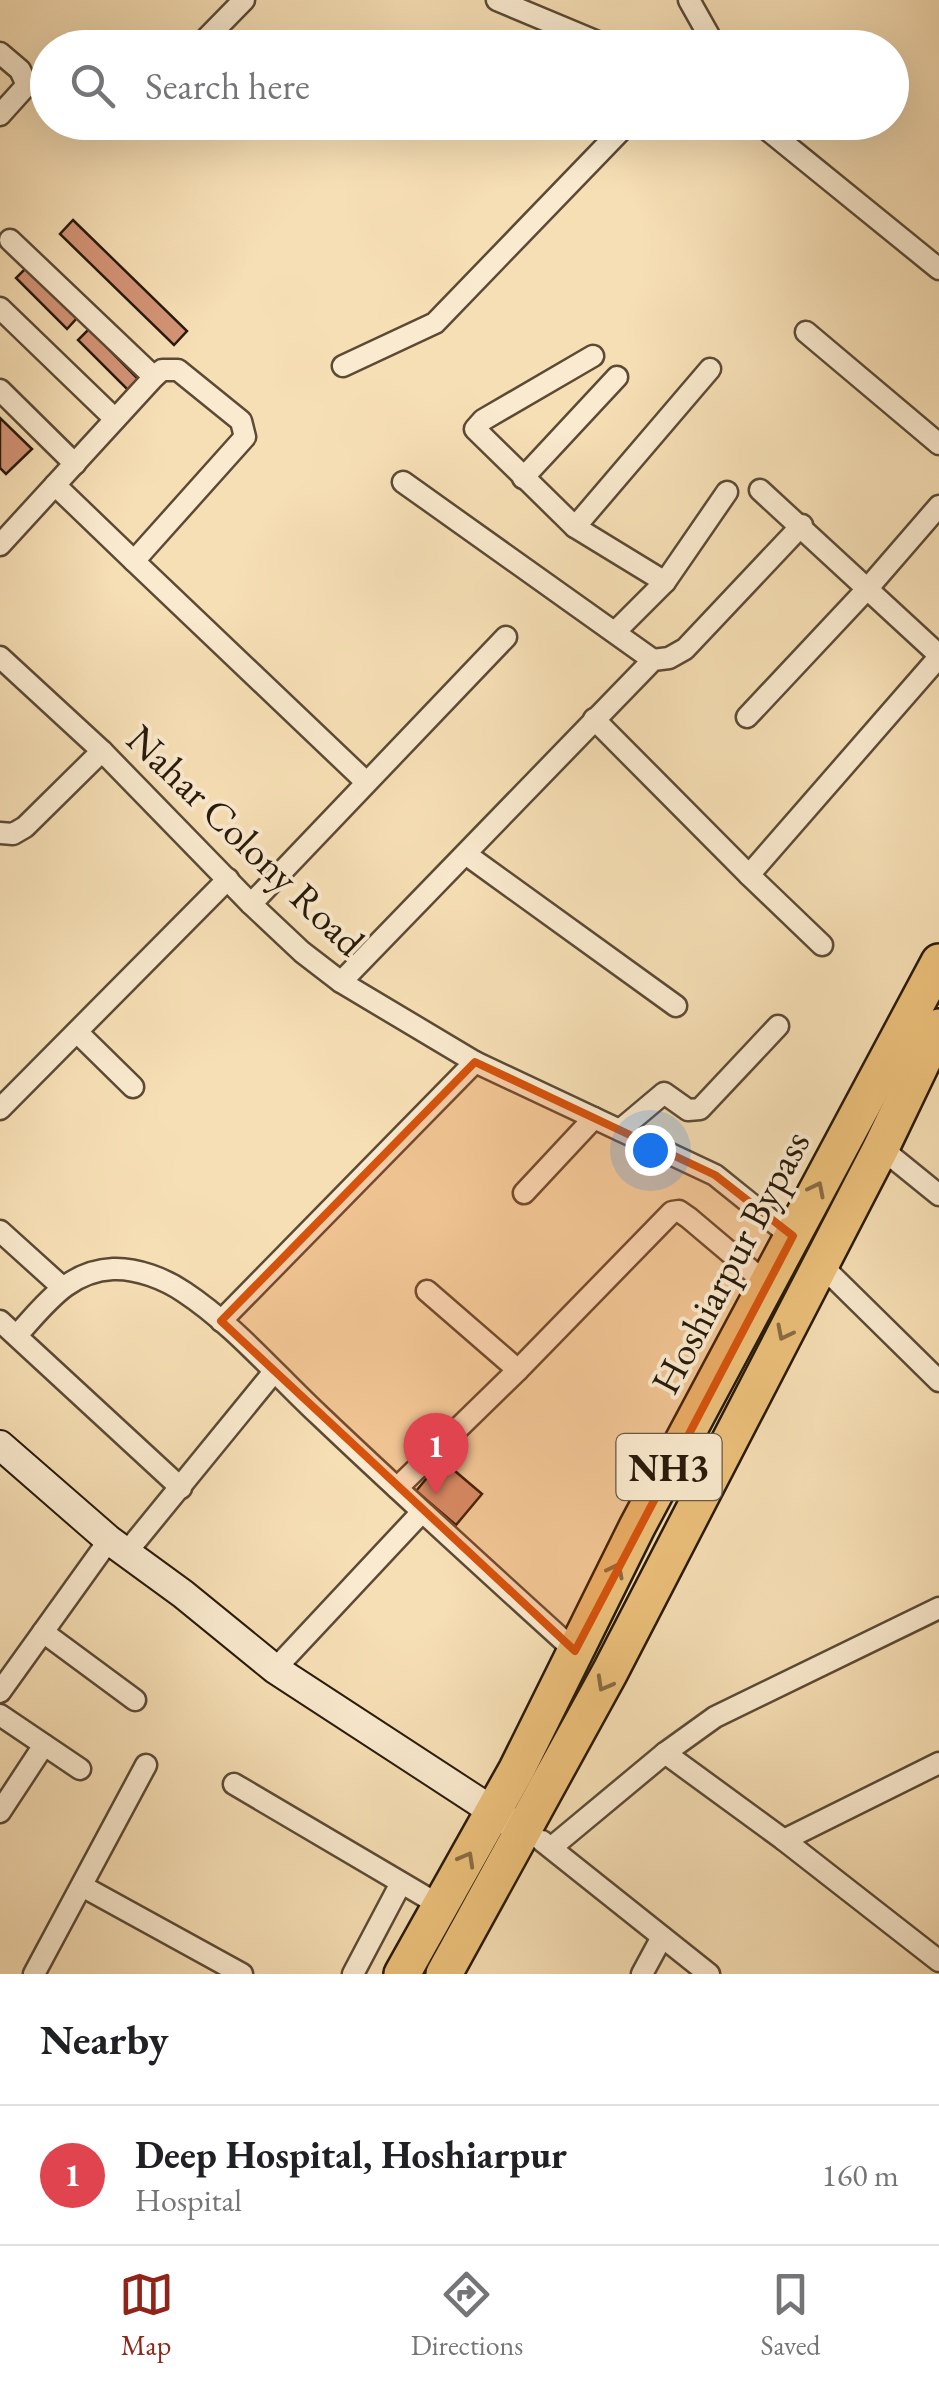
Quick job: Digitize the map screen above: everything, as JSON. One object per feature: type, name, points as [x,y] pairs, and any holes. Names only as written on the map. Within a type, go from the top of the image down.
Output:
[{"type":"highway","name":"Hoshiarpur Bypass","points":[[402,1974],[441,1906],[523,1829],[575,1651],[939,962]]},
{"type":"highway","name":"NH3","points":[[444,1974],[610,1672],[881,1148],[939,1027]]},
{"type":"street","points":[[215,30],[244,0]]},
{"type":"street","points":[[498,0],[569,30]]},
{"type":"street","points":[[689,0],[706,30]]},
{"type":"street","points":[[0,53],[20,70],[27,84],[0,114]]},
{"type":"street","points":[[343,366],[435,323],[612,140]]},
{"type":"street","points":[[780,140],[939,270]]},
{"type":"street","points":[[10,240],[154,377]]},
{"type":"street","points":[[0,308],[115,419]]},
{"type":"street","points":[[806,332],[939,444]]},
{"type":"street","points":[[593,356],[483,420],[475,430],[576,527],[665,582]]},
{"type":"street","points":[[576,527],[710,369]]},
{"type":"street","points":[[0,545],[154,377],[162,370],[178,370],[240,421],[245,437],[134,561]]},
{"type":"street","points":[[522,478],[617,377]]},
{"type":"street","points":[[0,390],[75,464]]},
{"type":"street","points":[[403,482],[652,660]]},
{"type":"street","points":[[55,486],[365,782]]},
{"type":"street","points":[[749,875],[939,656],[760,490]]},
{"type":"street","points":[[616,631],[665,582],[726,492]]},
{"type":"street","points":[[747,717],[939,506]]},
{"type":"street","points":[[340,982],[652,660],[669,658],[685,649],[802,526]]},
{"type":"street","points":[[250,904],[506,636]]},
{"type":"street","name":"Nahar Colony Road","points":[[0,657],[102,751],[250,904],[340,982],[476,1062],[715,1175],[793,1236],[939,1381]]},
{"type":"street","points":[[594,719],[822,944]]},
{"type":"street","points":[[0,832],[13,834],[25,826],[102,751]]},
{"type":"street","points":[[467,854],[676,1006]]},
{"type":"street","points":[[1,1107],[228,879]]},
{"type":"street","points":[[620,1130],[664,1093],[688,1110],[700,1109],[778,1026]]},
{"type":"street","points":[[78,1032],[133,1086]]},
{"type":"street","points":[[221,1321],[476,1062]]},
{"type":"street","points":[[524,1194],[594,1118]]},
{"type":"street","points":[[881,1148],[939,1195]]},
{"type":"street","points":[[397,1488],[672,1212],[688,1218],[767,1284]]},
{"type":"street","points":[[0,1231],[62,1287]]},
{"type":"street","points":[[17,1335],[62,1287],[90,1273],[115,1269],[140,1272],[184,1292],[221,1321],[421,1513],[575,1651]]},
{"type":"street","points":[[427,1291],[518,1370]]},
{"type":"street","points":[[0,1321],[181,1488]]},
{"type":"street","points":[[0,1692],[43,1632],[118,1546],[181,1488],[274,1372]]},
{"type":"street","points":[[4,1457],[275,1669],[523,1829],[708,1974]]},
{"type":"street","points":[[275,1669],[421,1513]]},
{"type":"street","points":[[523,1829],[665,1753],[750,1698],[939,1608]]},
{"type":"street","points":[[43,1632],[135,1700]]},
{"type":"street","points":[[0,1715],[80,1769]]},
{"type":"street","points":[[0,1812],[44,1744]]},
{"type":"street","points":[[665,1753],[939,1961]]},
{"type":"street","points":[[784,1840],[939,1763]]},
{"type":"street","points":[[34,1974],[146,1766]]},
{"type":"street","points":[[234,1784],[441,1906]]},
{"type":"street","points":[[352,1974],[402,1882]]},
{"type":"street","points":[[82,1886],[242,1974]]},
{"type":"street","points":[[642,1974],[662,1937]]},
{"type":"highlighted area","points":[[475,1062],[715,1175],[793,1236],[575,1651],[221,1321]]},
{"type":"building","points":[[73,220],[187,331],[174,345],[60,234]]},
{"type":"building","points":[[27,267],[77,318],[67,329],[16,278]]},
{"type":"building","points":[[89,329],[139,380],[129,391],[78,340]]},
{"type":"building","points":[[0,418],[32,449],[6,474],[0,468]]},
{"type":"building","points":[[442,1460],[482,1494],[456,1525],[416,1491]]},
{"type":"place","name":"Deep Hospital, Hoshiarpur","points":[[436,1495]]}]
